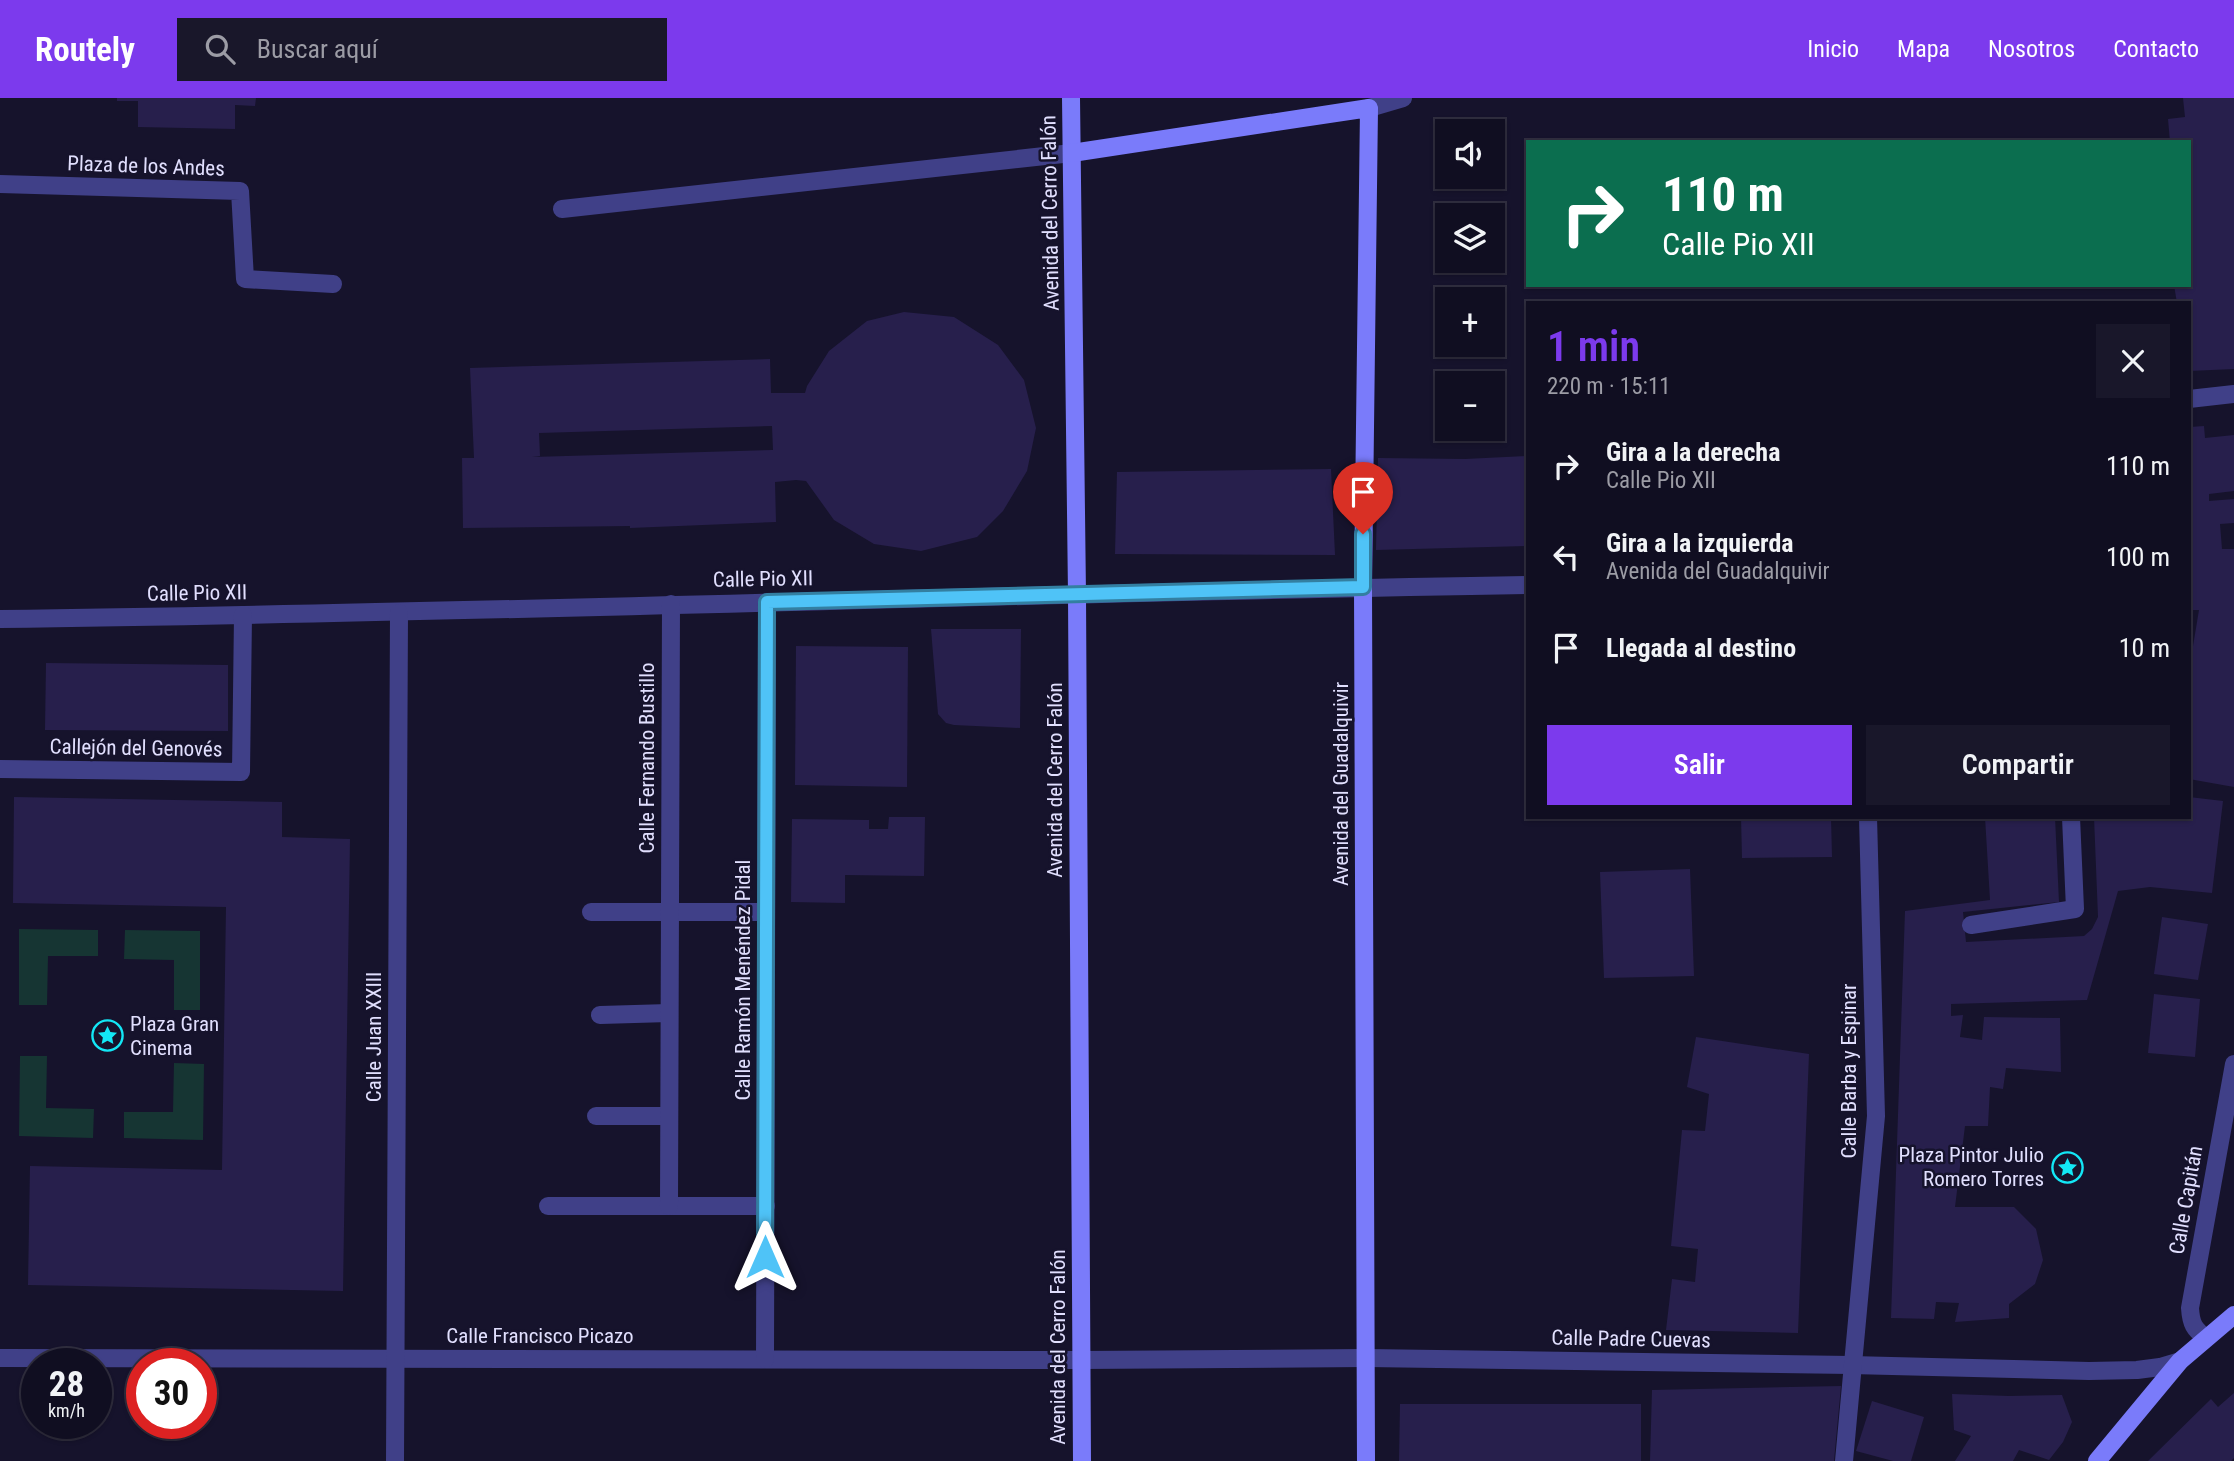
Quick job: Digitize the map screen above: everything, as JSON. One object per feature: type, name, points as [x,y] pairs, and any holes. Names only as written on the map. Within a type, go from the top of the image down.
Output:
[{"type":"street","name":"Avenida del Cerro Falón","points":[[1071,98],[1082,1461]]},
{"type":"street","points":[[562,209],[1072,153],[1369,108],[1403,98]]},
{"type":"street","name":"Avenida del Guadalquivir","points":[[1366,1461],[1363,587],[1369,108]]},
{"type":"street","name":"Plaza de los Andes","points":[[0,184],[240,191],[244,279],[333,284]]},
{"type":"street","points":[[2191,399],[2234,394]]},
{"type":"street","name":"Calle Pio XII","points":[[0,619],[399,613],[671,604],[1526,585]]},
{"type":"street","name":"Calle Ramón Menéndez Pidal","points":[[765,1359],[767,602]]},
{"type":"street","name":"Calle Fernando Bustillo","points":[[669,1206],[671,604]]},
{"type":"street","name":"Calle Juan XXIII","points":[[395,1461],[399,613]]},
{"type":"street","name":"Callejón del Genovés","points":[[0,769],[241,772],[243,615]]},
{"type":"street","name":"Calle Barba y Espinar","points":[[1844,1461],[1876,1115],[1868,819]]},
{"type":"street","points":[[1971,925],[2075,909],[2071,819]]},
{"type":"street","points":[[591,912],[766,912]]},
{"type":"street","points":[[600,1014],[669,1013]]},
{"type":"street","name":"Calle Capitán","points":[[2206,1338],[2194,1329],[2190,1321],[2190,1308],[2234,1063]]},
{"type":"street","points":[[596,1116],[669,1116]]},
{"type":"street","points":[[548,1206],[766,1206]]},
{"type":"street","points":[[2099,1459],[2180,1360],[2234,1315]]},
{"type":"street","name":"Calle Francisco Picazo","points":[[0,1358],[1081,1360]]},
{"type":"street","name":"Calle Padre Cuevas","points":[[1081,1360],[1367,1359],[2089,1371],[2137,1370],[2160,1367],[2180,1360]]},
{"type":"green space","points":[[19,929],[98,930],[98,956],[48,956],[47,1005],[19,1005]]},
{"type":"green space","points":[[125,930],[200,931],[200,1010],[174,1010],[174,960],[124,959]]},
{"type":"green space","points":[[20,1056],[47,1056],[46,1108],[94,1109],[93,1138],[19,1136]]},
{"type":"green space","points":[[174,1063],[204,1064],[203,1140],[124,1138],[124,1112],[173,1112]]},
{"type":"building","points":[[117,98],[256,98],[255,106],[235,105],[235,129],[138,127],[138,101],[117,101]]},
{"type":"building","points":[[2183,98],[2234,98],[2234,369],[2191,371],[2191,301],[2177,301],[2174,287],[2191,287],[2191,140],[2170,140],[2168,119],[2185,117]]},
{"type":"building","points":[[904,312],[954,317],[998,345],[1024,380],[1036,428],[1027,471],[1003,511],[977,537],[921,551],[874,544],[834,520],[806,481],[796,480],[775,482],[776,522],[630,528],[463,528],[462,458],[474,458],[470,368],[770,359],[771,393],[805,393],[829,351],[867,321]],"holes":[[[772,426],[773,450],[532,457],[540,456],[539,433]]]},
{"type":"building","points":[[2204,426],[2205,438],[2234,435],[2234,491],[2209,494],[2209,501],[2234,499],[2234,523],[2220,524],[2222,549],[2234,549],[2234,787],[2191,779],[2191,658],[2199,610],[2191,610],[2191,427]]},
{"type":"building","points":[[1526,456],[1526,546],[1376,550],[1378,458],[1465,459]]},
{"type":"building","points":[[1331,469],[1335,555],[1115,554],[1117,472]]},
{"type":"building","points":[[931,629],[1021,629],[1020,728],[946,723],[938,714]]},
{"type":"building","points":[[796,646],[908,647],[907,787],[795,785]]},
{"type":"building","points":[[46,663],[228,665],[228,731],[45,730]]},
{"type":"building","points":[[14,797],[282,802],[282,837],[350,839],[343,1291],[28,1285],[30,1166],[222,1170],[226,907],[13,903]]},
{"type":"building","points":[[2191,797],[2223,801],[2212,893],[2150,887],[2118,891],[2087,1000],[1951,1004],[1951,1016],[1963,1015],[1960,1037],[1982,1040],[1984,1017],[2060,1018],[2061,1072],[2006,1068],[2003,1089],[1990,1087],[1988,1126],[1965,1126],[1955,1207],[2014,1207],[2036,1229],[2043,1260],[2035,1284],[2009,1304],[2009,1318],[1955,1322],[1959,1303],[1936,1302],[1934,1319],[1891,1318],[1905,911],[1990,900],[1985,819],[2055,819],[2059,902],[1963,912],[1966,942],[2084,936],[2092,929],[2098,917],[2094,819],[2191,819]]},
{"type":"building","points":[[889,817],[925,817],[924,876],[845,875],[845,903],[791,902],[792,819],[869,820],[869,829],[888,829]]},
{"type":"building","points":[[1741,819],[1831,819],[1832,857],[1742,858]]},
{"type":"building","points":[[1690,869],[1694,976],[1604,978],[1600,872]]},
{"type":"building","points":[[2162,917],[2208,924],[2198,980],[2154,974]]},
{"type":"building","points":[[2154,994],[2200,999],[2195,1057],[2148,1053]]},
{"type":"building","points":[[1696,1037],[1809,1054],[1798,1333],[1666,1330],[1672,1279],[1695,1282],[1698,1249],[1671,1246],[1682,1130],[1705,1131],[1709,1094],[1687,1087]]},
{"type":"building","points":[[1841,1386],[1834,1461],[1650,1461],[1652,1390]]},
{"type":"building","points":[[2234,1393],[2234,1458],[2231,1461],[2148,1461],[2211,1399],[2218,1407]]},
{"type":"building","points":[[1952,1394],[2062,1395],[2072,1422],[2063,1442],[2049,1460],[2019,1450],[2013,1461],[1955,1461],[1971,1436],[1954,1430]]},
{"type":"building","points":[[1872,1401],[1924,1417],[1911,1461],[1893,1461],[1856,1451]]},
{"type":"building","points":[[1400,1404],[1641,1404],[1641,1461],[1399,1461]]},
{"type":"place","name":"Plaza Gran Cinema","points":[[107,1036]]},
{"type":"place","name":"Plaza Pintor Julio Romero Torres","points":[[2067,1167]]},
{"type":"route","points":[[765,1257],[767,602],[1363,587],[1363,534]]}]
